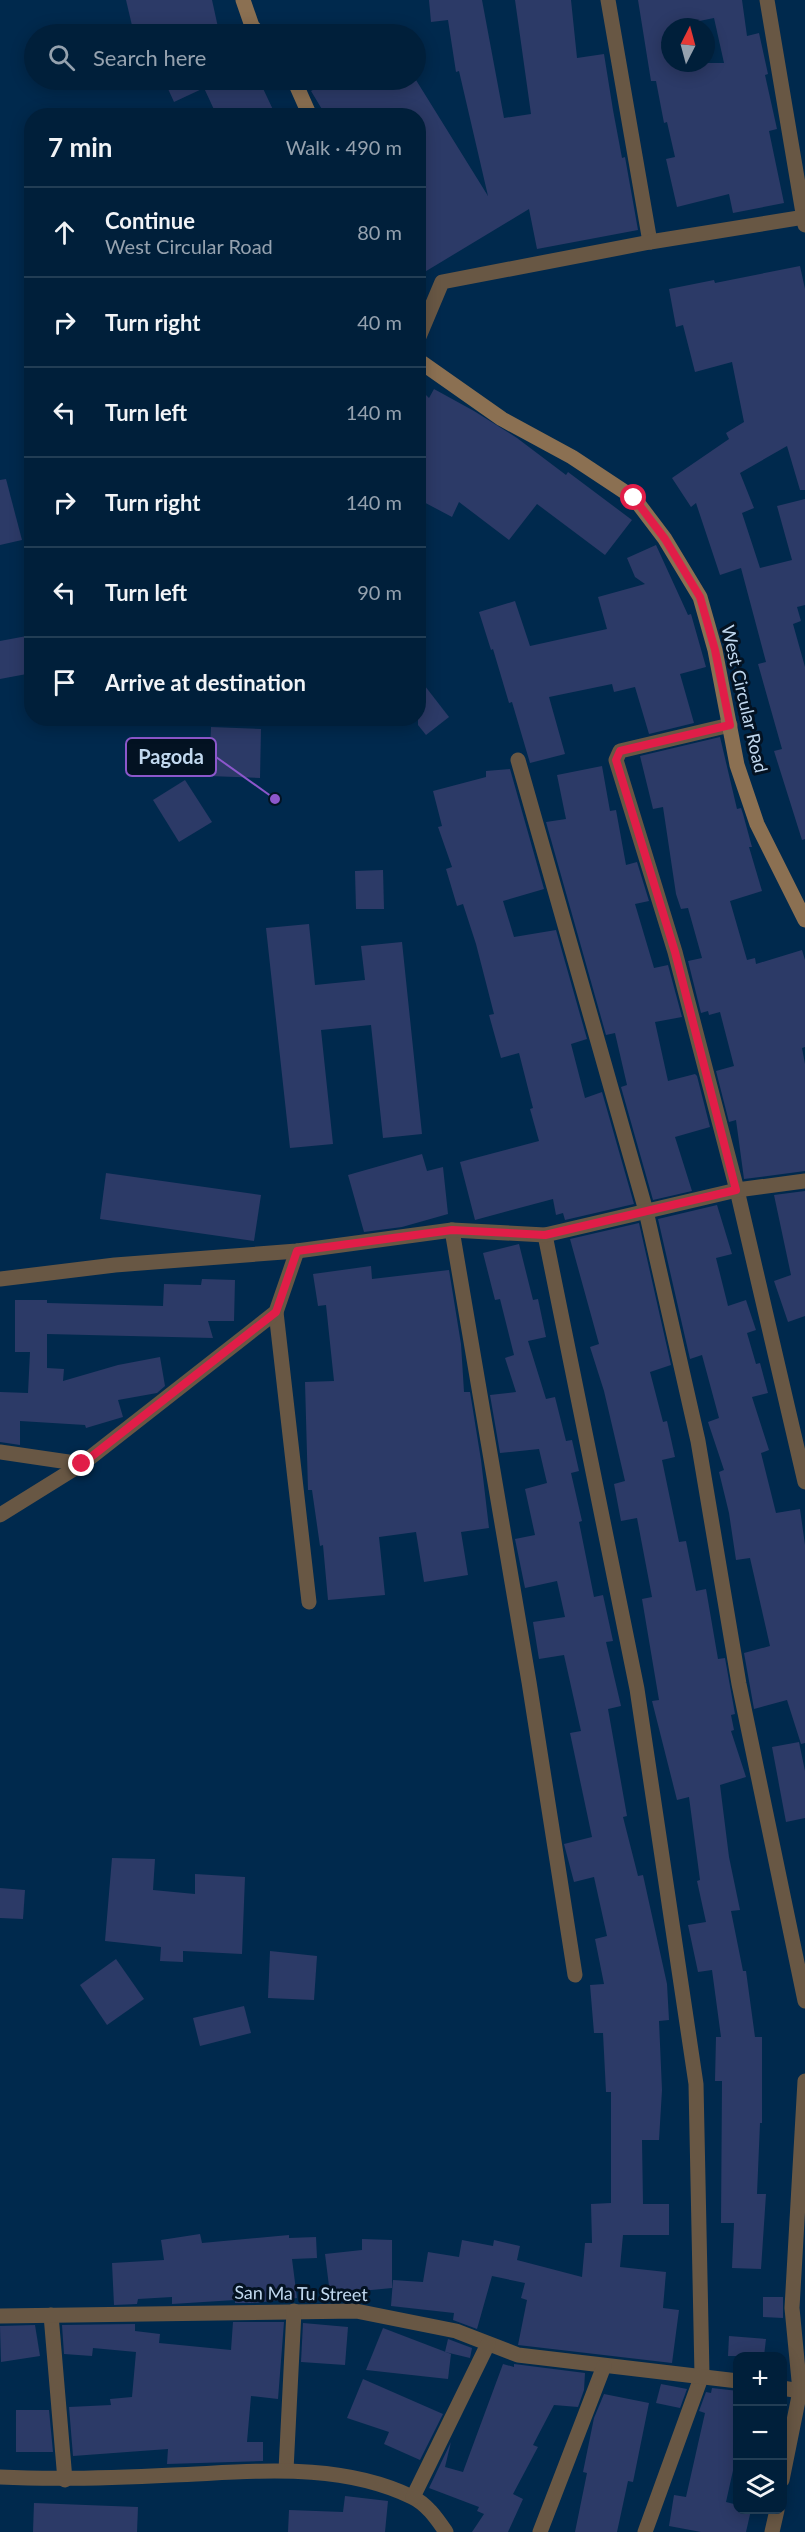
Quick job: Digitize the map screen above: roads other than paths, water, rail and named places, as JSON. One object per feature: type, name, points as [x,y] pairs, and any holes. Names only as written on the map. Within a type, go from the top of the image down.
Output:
[{"type":"street","points":[[243,0],[251,24]]},
{"type":"street","points":[[608,0],[651,242]]},
{"type":"street","points":[[426,320],[442,282],[651,242],[804,220],[767,0]]},
{"type":"street","points":[[298,90],[306,108]]},
{"type":"street","name":"West Circular Road","points":[[426,366],[502,419],[572,457],[634,498],[665,539],[700,597],[715,650],[737,765],[757,824],[805,920]]},
{"type":"street","points":[[730,725],[620,751],[616,760],[675,952],[736,1190],[805,1482]]},
{"type":"street","points":[[518,760],[646,1211],[699,1441],[739,1684],[805,2001]]},
{"type":"street","points":[[0,1279],[115,1265],[297,1251],[452,1230],[545,1235],[736,1190],[805,1181]]},
{"type":"street","points":[[452,1230],[531,1694],[575,1975]]},
{"type":"street","points":[[545,1235],[637,1689],[696,2084],[702,2375],[645,2532]]},
{"type":"street","points":[[297,1251],[276,1312],[309,1602]]},
{"type":"street","points":[[0,1515],[82,1464],[276,1312]]},
{"type":"street","points":[[0,1452],[82,1464]]},
{"type":"street","points":[[787,2460],[800,2391],[792,2308],[805,2081]]},
{"type":"street","name":"San Ma Tu Street","points":[[0,2316],[356,2311],[456,2331],[518,2355],[733,2380]]},
{"type":"street","points":[[286,2470],[294,2312]]},
{"type":"street","points":[[51,2315],[65,2480]]},
{"type":"street","points":[[413,2497],[488,2344]]},
{"type":"street","points":[[540,2532],[604,2366]]},
{"type":"street","points":[[787,2389],[800,2391]]},
{"type":"street","points":[[0,2477],[65,2480],[286,2470],[358,2479],[413,2497],[435,2515],[446,2532]]},
{"type":"street","points":[[772,2532],[776,2514]]},
{"type":"place","name":"Pagoda","points":[[275,799]]}]
